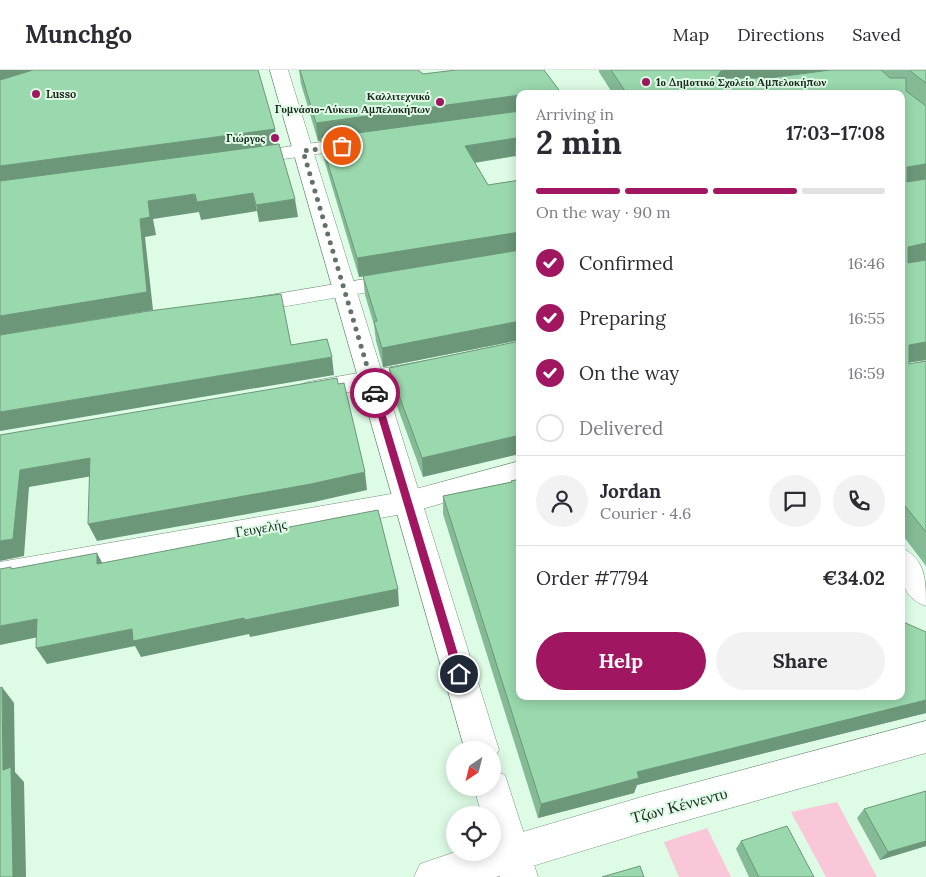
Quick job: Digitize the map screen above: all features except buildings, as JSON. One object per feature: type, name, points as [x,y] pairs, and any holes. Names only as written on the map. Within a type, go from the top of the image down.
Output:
[{"type":"street","points":[[279,70],[479,741]]},
{"type":"street","points":[[225,162],[372,142]]},
{"type":"street","points":[[226,309],[422,277]]},
{"type":"street","points":[[283,395],[446,365]]},
{"type":"street","name":"Γευγελής","points":[[0,574],[408,502],[516,472]]},
{"type":"street","points":[[905,565],[926,593]]},
{"type":"street","name":"Τζων Κέννεντυ","points":[[433,877],[516,866],[644,814],[926,737]]},
{"type":"street","points":[[495,796],[516,866]]},
{"type":"shaded area","points":[[837,802],[877,877],[826,877],[791,812]]},
{"type":"shaded area","points":[[707,828],[731,877],[679,877],[664,842]]},
{"type":"way so far","points":[[342,146],[303,151],[375,393]]},
{"type":"place","name":"1ο Δημοτικό Σχολείο Αμπελοκήπων","points":[[646,82]]},
{"type":"place","name":"Lusso","points":[[36,94]]},
{"type":"place","name":"Καλλιτεχνικό Γυμνάσιο-Λύκειο Αμπελοκήπων","points":[[440,102]]},
{"type":"place","name":"Γιώργος","points":[[275,138]]},
{"type":"route","points":[[375,393],[459,674]]}]
